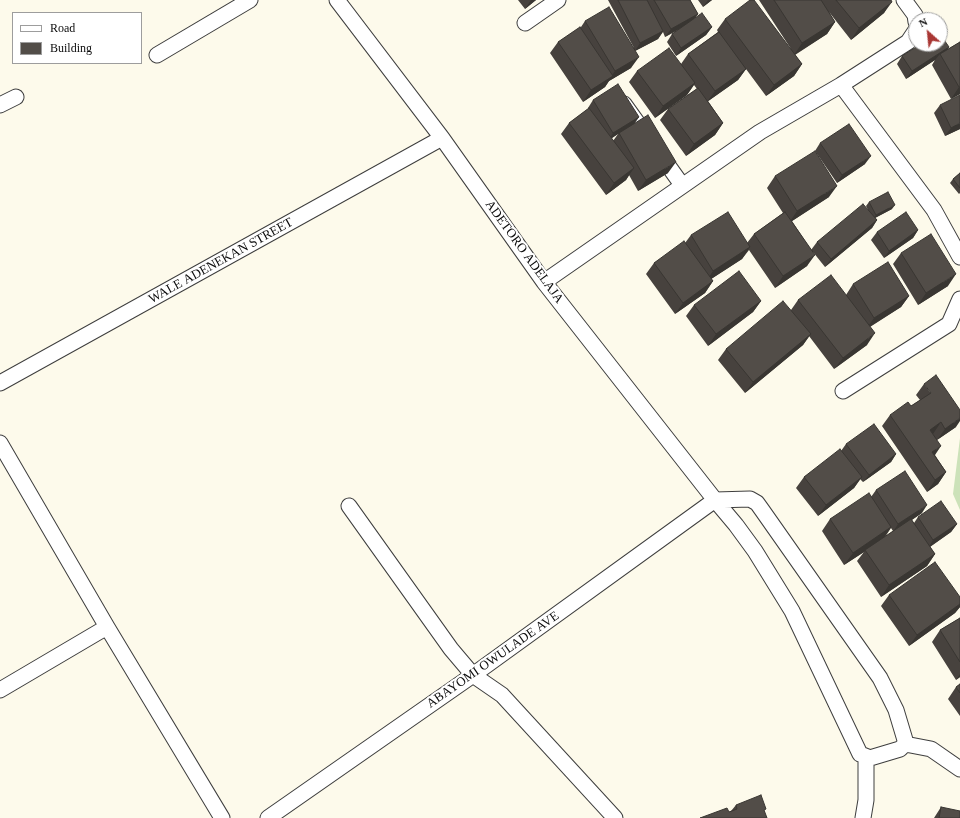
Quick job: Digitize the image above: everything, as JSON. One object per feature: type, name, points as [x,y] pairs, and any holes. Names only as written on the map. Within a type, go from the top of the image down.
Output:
[{"type":"street","points":[[157,55],[250,0]]},
{"type":"street","name":"ADETORO ADELAJA","points":[[337,0],[442,138],[544,282],[755,551],[792,611],[860,754],[866,757]]},
{"type":"street","points":[[525,23],[558,0]]},
{"type":"street","points":[[904,0],[913,12]]},
{"type":"street","points":[[544,282],[760,132],[841,85],[908,42]]},
{"type":"street","points":[[841,85],[934,210],[960,257]]},
{"type":"street","points":[[614,89],[682,185]]},
{"type":"street","points":[[0,105],[16,97]]},
{"type":"street","name":"WALE ADENEKAN STREET","points":[[0,383],[442,138]]},
{"type":"street","points":[[843,391],[948,324],[960,298]]},
{"type":"street","points":[[0,443],[107,627],[222,818]]},
{"type":"street","points":[[715,500],[750,499],[760,506],[880,678],[896,710],[905,744]]},
{"type":"street","name":"ABAYOMI OWULADE AVE","points":[[268,818],[473,675],[715,500]]},
{"type":"street","points":[[348,506],[435,629],[473,675],[502,695],[615,818]]},
{"type":"street","points":[[0,690],[107,627]]},
{"type":"street","points":[[863,818],[866,800],[866,757],[870,758],[900,749],[905,744]]},
{"type":"street","points":[[905,744],[931,749],[960,769]]},
{"type":"green space","points":[[960,438],[960,510],[953,494]]},
{"type":"building","points":[[618,0],[647,0],[663,31],[640,43]]},
{"type":"building","points":[[654,0],[690,0],[698,14],[671,29]]},
{"type":"building","points":[[750,0],[754,0],[802,64],[774,85],[725,19]]},
{"type":"building","points":[[774,0],[821,0],[835,22],[802,43]]},
{"type":"building","points":[[836,0],[891,0],[892,2],[859,28]]},
{"type":"building","points":[[609,7],[639,57],[615,71],[585,21]]},
{"type":"building","points":[[702,13],[712,27],[681,48],[672,34]]},
{"type":"building","points":[[580,27],[613,76],[591,90],[558,42]]},
{"type":"building","points":[[719,32],[746,69],[715,91],[688,54]]},
{"type":"building","points":[[960,42],[960,87],[940,54],[948,52],[948,49]]},
{"type":"building","points":[[669,48],[695,83],[663,106],[637,71]]},
{"type":"building","points":[[908,52],[941,52],[912,71],[902,56]]},
{"type":"building","points":[[618,84],[639,117],[613,133],[593,100]]},
{"type":"building","points":[[698,88],[723,123],[694,144],[668,109]]},
{"type":"building","points":[[960,95],[960,123],[951,128],[940,105]]},
{"type":"building","points":[[589,108],[634,168],[614,183],[569,123]]},
{"type":"building","points":[[648,115],[676,162],[646,180],[619,133]]},
{"type":"building","points":[[849,124],[871,156],[842,175],[820,143]]},
{"type":"building","points":[[815,151],[837,186],[797,211],[775,176]]},
{"type":"building","points":[[960,173],[960,188],[953,179]]},
{"type":"building","points":[[888,192],[895,205],[876,215],[869,202]]},
{"type":"building","points":[[863,204],[877,220],[831,259],[817,242]]},
{"type":"building","points":[[728,212],[750,247],[713,271],[691,235]]},
{"type":"building","points":[[785,212],[815,255],[783,276],[754,234]]},
{"type":"building","points":[[906,212],[918,230],[889,251],[877,232]]},
{"type":"building","points":[[931,234],[956,274],[926,293],[901,253]]},
{"type":"building","points":[[684,241],[713,281],[683,303],[654,263]]},
{"type":"building","points":[[888,262],[909,296],[874,318],[853,284]]},
{"type":"building","points":[[739,271],[761,301],[716,334],[694,305]]},
{"type":"building","points":[[831,275],[875,333],[843,358],[798,300]]},
{"type":"building","points":[[783,301],[811,334],[753,382],[726,349]]},
{"type":"building","points":[[936,375],[960,410],[960,418],[945,429],[941,422],[930,430],[941,446],[932,452],[946,472],[935,480],[890,415],[908,402],[911,406],[931,393],[924,384]]},
{"type":"building","points":[[874,424],[896,454],[869,475],[846,444]]},
{"type":"building","points":[[840,449],[862,477],[826,505],[804,477]]},
{"type":"building","points":[[905,471],[927,505],[898,524],[876,490]]},
{"type":"building","points":[[869,493],[891,527],[853,553],[830,519]]},
{"type":"building","points":[[941,501],[957,524],[933,540],[918,517]]},
{"type":"building","points":[[911,519],[935,554],[889,585],[865,550]]},
{"type":"building","points":[[935,562],[960,597],[960,604],[917,635],[889,595]]},
{"type":"building","points":[[960,618],[960,662],[940,630]]},
{"type":"building","points":[[960,684],[960,693],[956,687]]},
{"type":"building","points":[[761,795],[766,809],[764,810],[767,818],[700,818],[727,808],[729,812],[737,809],[736,805]]},
{"type":"building","points":[[941,807],[960,811],[960,818],[939,818]]}]
